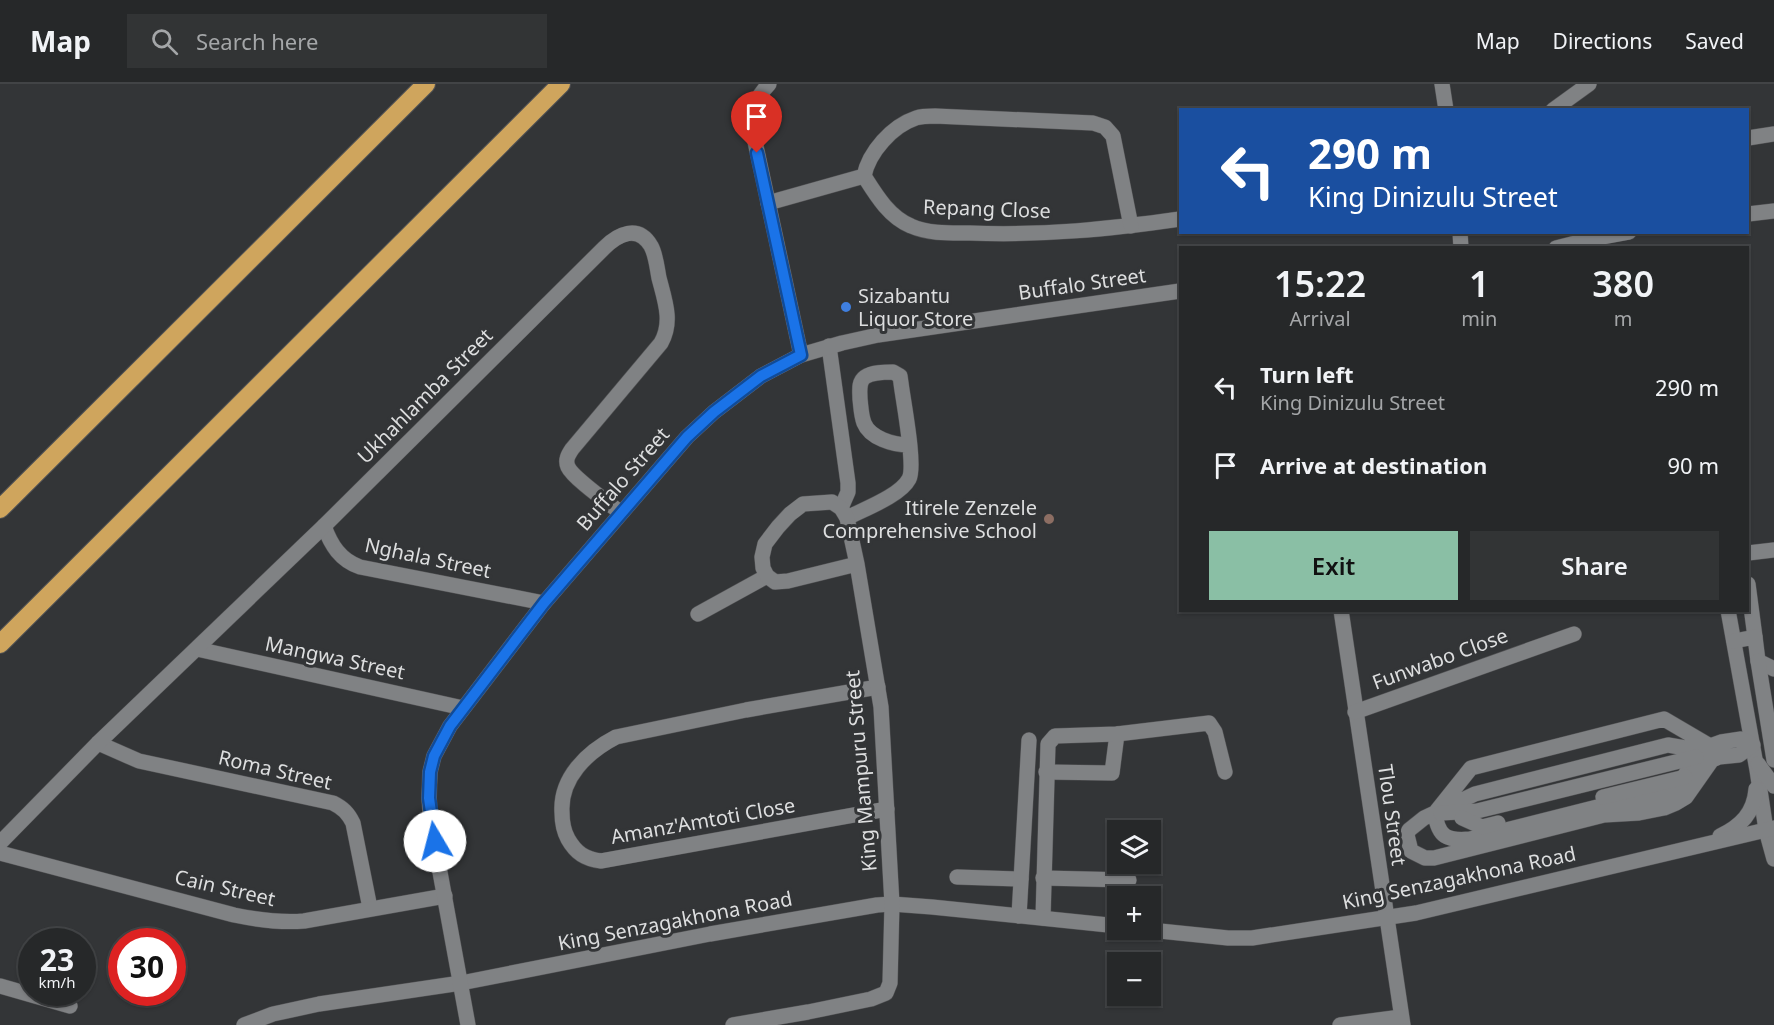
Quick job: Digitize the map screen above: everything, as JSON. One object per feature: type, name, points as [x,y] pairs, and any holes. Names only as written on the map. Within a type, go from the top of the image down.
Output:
[{"type":"highway","points":[[0,509],[426,84]]},
{"type":"highway","points":[[0,644],[561,84]]},
{"type":"street","points":[[769,84],[754,104],[752,126],[801,355]]},
{"type":"street","points":[[1442,84],[1446,108]]},
{"type":"street","points":[[1557,108],[1589,84]]},
{"type":"street","points":[[768,203],[864,176],[867,164],[876,149],[904,123],[915,118],[935,116],[1093,123],[1105,127],[1113,136],[1131,226]]},
{"type":"street","points":[[1749,138],[1774,134]]},
{"type":"street","name":"Repang Close","points":[[864,176],[892,214],[903,222],[923,230],[981,234],[1034,234],[1096,230],[1179,219]]},
{"type":"street","points":[[1749,214],[1774,211]]},
{"type":"street","name":"Ukhahlamba Street","points":[[0,843],[98,743],[324,526],[613,239],[619,235],[633,233],[645,240],[653,250],[668,312],[667,333],[567,456],[567,464],[572,473],[621,513]]},
{"type":"street","points":[[1564,246],[1618,234]]},
{"type":"street","name":"Buffalo Street","points":[[461,982],[431,823],[429,785],[434,756],[450,726],[544,603],[687,437],[714,412],[761,376],[801,355],[829,346],[896,332],[1179,291]]},
{"type":"street","name":"King Mampuru Street","points":[[809,1019],[886,993],[890,983],[892,904],[878,687],[856,564],[844,513],[848,483],[829,346]]},
{"type":"street","points":[[856,564],[788,581],[775,582],[767,576],[763,568],[762,557],[765,544],[790,514],[803,504],[832,502],[844,513],[897,492],[909,479],[912,470],[909,445],[900,376],[893,372],[867,375],[861,381],[860,391],[865,425],[872,433],[884,440],[899,445],[909,445]]},
{"type":"street","name":"Nghala Street","points":[[324,526],[333,545],[344,560],[360,567],[544,603]]},
{"type":"street","points":[[1749,553],[1774,550]]},
{"type":"street","points":[[698,614],[767,576]]},
{"type":"street","points":[[1749,592],[1774,760]]},
{"type":"street","name":"Tlou Street","points":[[1341,612],[1402,1021]]},
{"type":"street","points":[[1728,612],[1774,859]]},
{"type":"street","name":"Funwabo Close","points":[[1355,712],[1574,634]]},
{"type":"street","points":[[1734,641],[1755,637]]},
{"type":"street","name":"Mangwa Street","points":[[197,649],[463,708]]},
{"type":"street","points":[[1758,661],[1774,669]]},
{"type":"street","name":"Amanz'Amtoti Close","points":[[878,687],[746,710],[616,737],[587,756],[573,773],[563,791],[562,818],[564,831],[573,848],[589,860],[601,861],[887,809]]},
{"type":"street","points":[[1664,719],[1697,759],[1677,788],[1639,802],[1613,803],[1470,839],[1448,838],[1442,834],[1437,825],[1435,813],[1471,768],[1664,719]]},
{"type":"street","points":[[1043,918],[1046,772],[1048,744],[1055,736],[1117,734],[1209,723],[1215,732],[1225,772]]},
{"type":"street","points":[[1046,772],[1112,773],[1117,734]]},
{"type":"street","points":[[1435,813],[1480,821],[1697,759],[1721,742],[1741,739],[1774,786]]},
{"type":"street","points":[[1019,916],[1029,740]]},
{"type":"street","name":"Roma Street","points":[[98,743],[139,761],[333,803],[342,808],[353,823],[370,908]]},
{"type":"street","points":[[1697,759],[1670,754],[1435,813],[1409,830],[1407,836],[1411,851],[1417,856],[1434,858],[1604,815],[1639,813],[1664,808],[1686,797],[1712,760],[1739,755],[1755,758]]},
{"type":"street","points":[[1707,843],[1732,829],[1749,815],[1756,796],[1755,758]]},
{"type":"street","name":"King Senzagakhona Road","points":[[1161,931],[1228,938],[1252,938],[1416,913],[1770,829]]},
{"type":"street","name":"Cain Street","points":[[0,853],[253,919],[304,921],[445,896]]},
{"type":"street","points":[[957,877],[1021,879]]},
{"type":"street","points":[[1043,878],[1129,880]]},
{"type":"street","name":"King Senzagakhona Road","points":[[244,1025],[273,1014],[319,1004],[461,982],[859,907],[892,904],[1107,926]]},
{"type":"street","points":[[461,982],[468,1025]]},
{"type":"street","points":[[0,986],[18,991]]},
{"type":"street","points":[[733,1025],[809,1019]]},
{"type":"street","points":[[1340,1025],[1402,1021]]},
{"type":"place","name":"Sizabantu Liquor Store","points":[[846,307]]},
{"type":"place","name":"Itirele Zenzele Comprehensive School","points":[[1049,519]]},
{"type":"route","points":[[435,841],[429,798],[430,772],[434,756],[450,726],[544,603],[687,437],[714,412],[761,376],[801,355],[757,153]]}]
